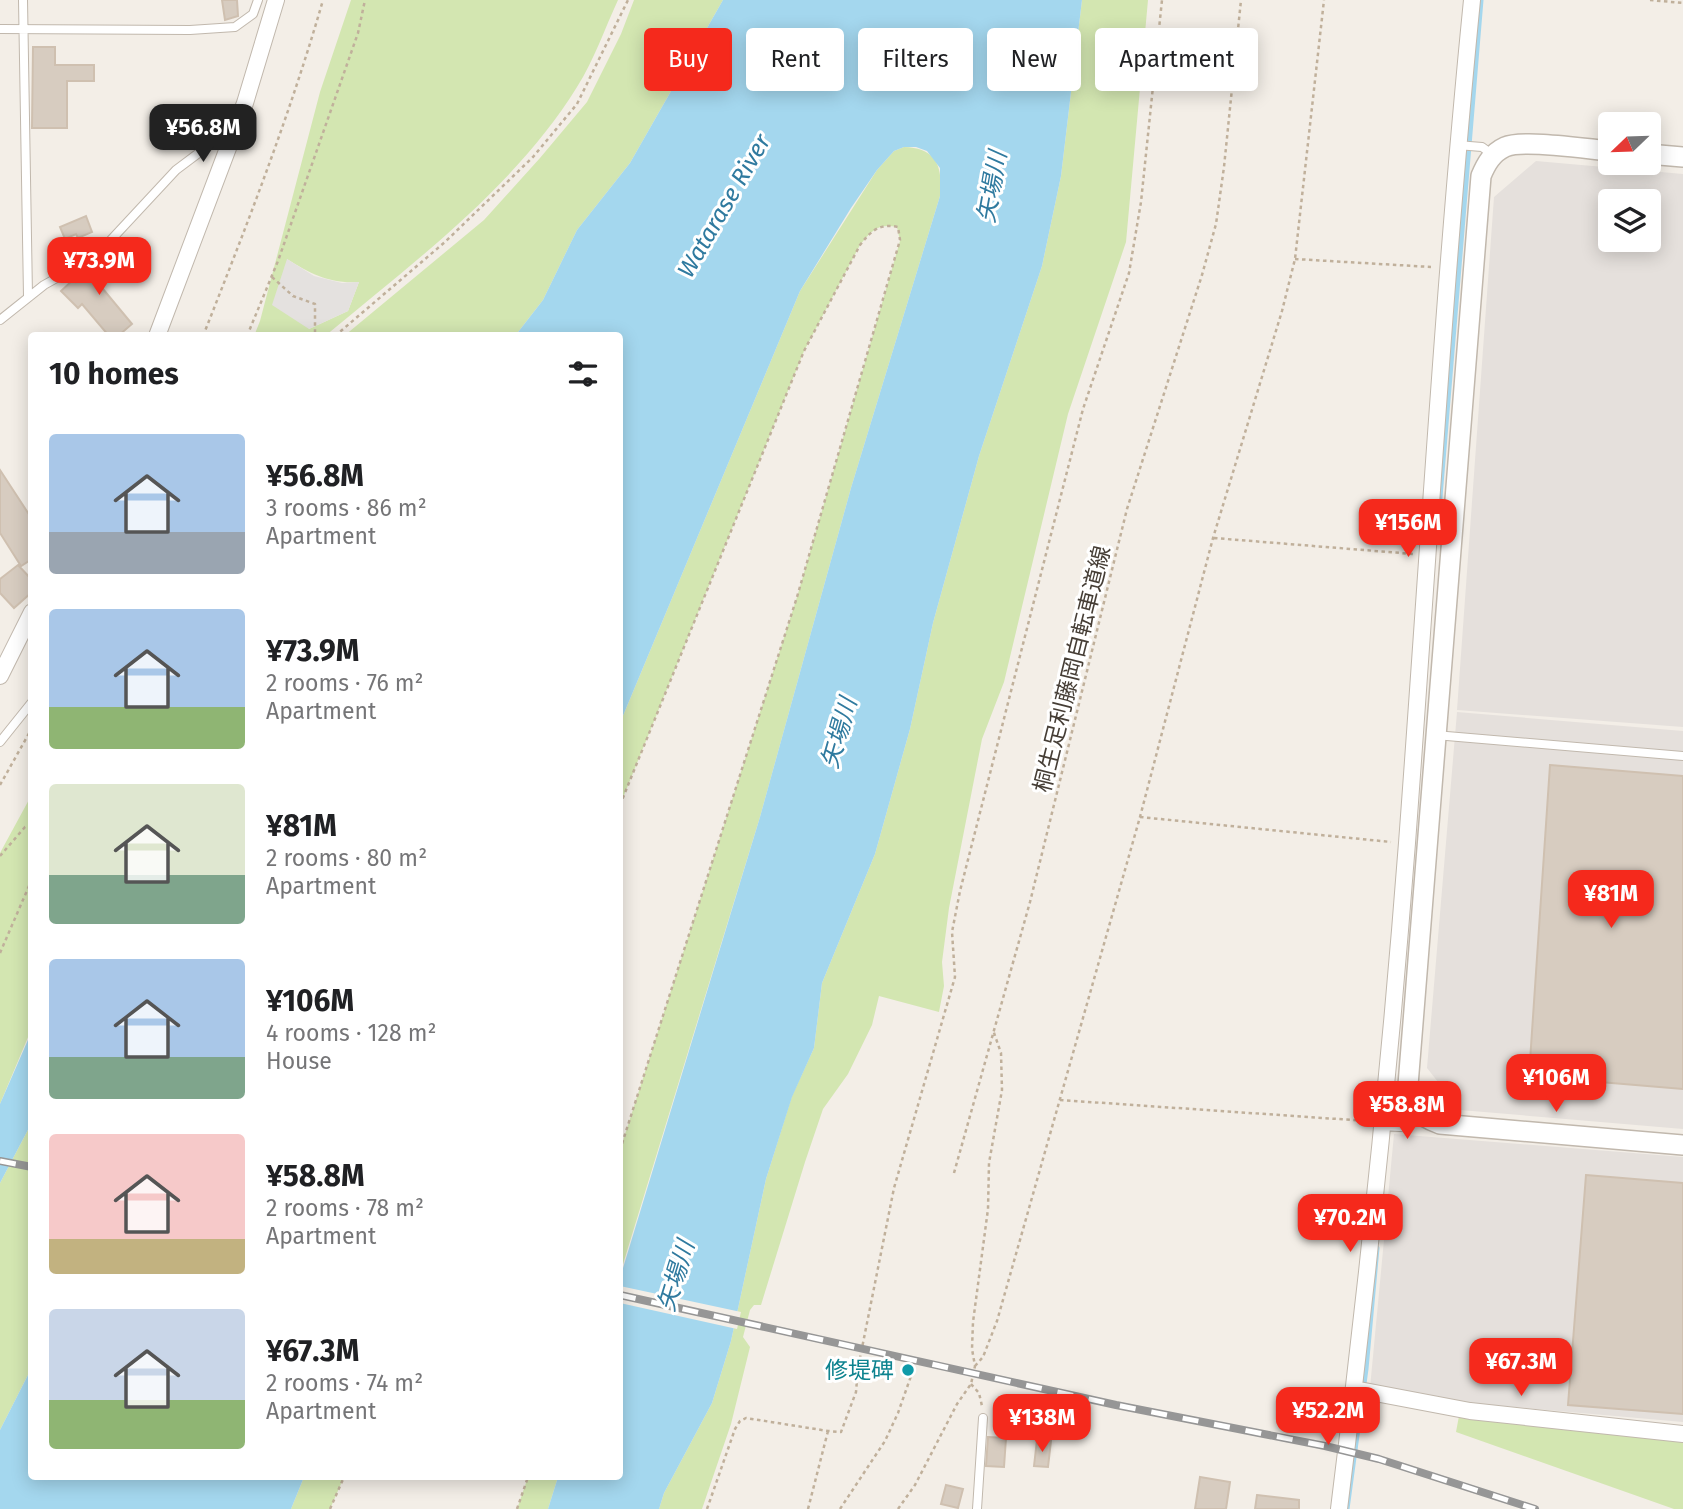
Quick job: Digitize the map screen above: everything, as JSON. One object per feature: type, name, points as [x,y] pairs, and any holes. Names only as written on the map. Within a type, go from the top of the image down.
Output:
[{"type":"street","points":[[159,332],[246,103],[276,0]]},
{"type":"street","points":[[1339,1509],[1382,1122],[1407,843],[1457,145],[1472,0]]},
{"type":"street","points":[[1598,150],[1526,144],[1508,146],[1493,156],[1481,176],[1408,1070],[1412,1101],[1418,1114],[1440,1124],[1683,1145]]},
{"type":"street","points":[[1661,156],[1683,157]]},
{"type":"street","points":[[0,676],[28,620]]},
{"type":"street","points":[[1382,1122],[1400,1124],[1418,1114]]},
{"type":"street","points":[[1354,1390],[1470,1411],[1683,1434]]},
{"type":"lane","points":[[23,0],[28,296]]},
{"type":"lane","points":[[0,29],[190,30],[235,27],[253,14],[258,0]]},
{"type":"lane","points":[[0,320],[28,296],[96,256],[176,170],[225,131],[246,103]]},
{"type":"lane","points":[[1457,145],[1482,147],[1493,156]]},
{"type":"lane","points":[[0,742],[28,707]]},
{"type":"lane","points":[[1435,735],[1683,756]]},
{"type":"lane","points":[[977,1509],[983,1418]]},
{"type":"path","points":[[204,332],[266,176],[300,80],[323,0]]},
{"type":"path","points":[[249,332],[358,33],[365,0]]},
{"type":"path","points":[[340,332],[445,242],[533,157],[577,104],[628,0]]},
{"type":"path","points":[[707,1509],[740,1421],[746,1418],[841,1432],[856,1392],[858,1368],[894,1188],[955,977],[952,932],[960,891],[1083,408],[1129,272],[1141,202],[1162,0]]},
{"type":"path","name":"桐生足利藤岡自転車道線","points":[[975,1366],[972,1322],[988,1209],[989,1163],[1002,1090],[1000,1053],[993,1030],[1030,902],[1127,509],[1216,224],[1241,0]]},
{"type":"path","points":[[898,1509],[915,1485],[957,1404],[971,1384],[975,1366],[983,1357],[997,1321],[1140,817],[1213,538],[1295,259],[1324,0]]},
{"type":"path","points":[[1650,0],[1683,3]]},
{"type":"path","points":[[623,798],[804,351],[860,245],[872,230],[886,224],[898,227],[900,240],[797,597],[623,1141]]},
{"type":"path","points":[[1295,259],[1448,269]]},
{"type":"path","points":[[271,276],[293,296],[315,304],[314,332]]},
{"type":"path","points":[[1213,538],[1426,556]]},
{"type":"path","points":[[0,785],[28,736]]},
{"type":"path","points":[[1140,817],[1407,843]]},
{"type":"path","points":[[0,856],[28,826]]},
{"type":"path","points":[[0,953],[28,888]]},
{"type":"path","points":[[954,1173],[993,1030]]},
{"type":"path","points":[[1060,1100],[1382,1122]]},
{"type":"path","points":[[840,1509],[885,1441],[911,1376]]},
{"type":"path","points":[[971,1384],[979,1392],[983,1418]]},
{"type":"path","points":[[808,1509],[828,1432]]},
{"type":"path","points":[[330,1509],[343,1480]]},
{"type":"path","points":[[517,1509],[527,1480]]},
{"type":"shaded area","points":[[1536,161],[1598,166],[1598,175],[1661,175],[1661,172],[1683,174],[1683,727],[1457,710],[1494,197]]},
{"type":"shaded area","points":[[287,259],[314,276],[342,283],[359,282],[348,311],[309,329],[272,305]]},
{"type":"shaded area","points":[[1457,712],[1683,731],[1683,1129],[1460,1110],[1427,1068]]},
{"type":"shaded area","points":[[1394,1134],[1683,1157],[1683,1422],[1457,1402],[1370,1388]]},
{"type":"green space","points":[[351,0],[618,0],[583,77],[552,123],[494,190],[462,221],[330,332],[256,332],[320,92]],"holes":[[[287,259],[330,280],[359,282],[348,311],[309,329]]]},
{"type":"green space","points":[[634,0],[723,0],[707,28],[644,28],[644,91],[671,91],[630,163],[577,230],[543,300],[518,332],[349,332],[484,220],[587,102],[621,34]]},
{"type":"green space","points":[[1082,0],[1148,0],[1145,28],[1095,28],[1095,91],[1140,91],[1126,242],[1068,414],[1004,682],[982,739],[949,908],[942,962],[944,986],[939,1012],[879,996],[872,1025],[848,1074],[823,1109],[761,1305],[754,1305],[750,1310],[743,1337],[750,1347],[731,1424],[702,1509],[659,1509],[664,1493],[712,1403],[731,1341],[766,1179],[792,1096],[814,1048],[822,983],[875,854],[910,729],[933,623],[979,456],[1042,266],[1061,176],[1071,91],[1081,91],[1081,28],[1079,28]]},
{"type":"green space","points":[[904,147],[915,148],[931,155],[939,168],[940,196],[851,488],[760,817],[623,1264],[623,1141],[797,597],[900,241],[897,227],[885,226],[876,229],[860,245],[804,351],[623,798],[623,716],[800,291],[877,170],[894,151]]},
{"type":"green space","points":[[28,802],[28,1037],[0,1104],[0,853]]},
{"type":"green space","points":[[28,1130],[28,1375],[0,1430],[0,1183]]},
{"type":"green space","points":[[1459,1416],[1683,1439],[1683,1509],[1674,1509],[1456,1432]]},
{"type":"green space","points":[[303,1480],[343,1480],[330,1509],[291,1509]]},
{"type":"green space","points":[[527,1480],[557,1480],[548,1509],[517,1509]]},
{"type":"water","points":[[723,0],[1082,0],[1079,28],[987,28],[987,91],[1071,91],[1061,176],[1042,266],[979,456],[933,623],[910,729],[875,854],[822,983],[814,1048],[792,1097],[766,1179],[731,1341],[712,1403],[664,1493],[659,1509],[548,1509],[557,1480],[623,1480],[623,1268],[760,817],[851,488],[940,196],[940,168],[927,151],[904,147],[894,151],[877,170],[851,208],[800,291],[623,716],[623,332],[518,332],[543,300],[577,230],[630,163],[671,91],[732,91],[732,28],[707,28]]},
{"type":"water","points":[[28,1040],[28,1130],[0,1183],[0,1104]]},
{"type":"water","points":[[28,1375],[28,1480],[303,1480],[291,1509],[0,1509],[0,1430]]},
{"type":"pier","points":[[623,1287],[741,1312],[737,1329],[623,1304]]},
{"type":"building","points":[[222,0],[237,0],[238,16],[225,20]]},
{"type":"building","points":[[33,47],[55,47],[55,65],[94,65],[94,81],[67,81],[67,128],[32,128]]},
{"type":"building","points":[[86,216],[92,232],[78,238],[76,234],[65,239],[60,227]]},
{"type":"building","points":[[109,251],[120,262],[98,283],[132,324],[123,332],[106,332],[82,304],[78,308],[61,291],[74,279],[76,282]]},
{"type":"building","points":[[0,470],[28,513],[28,562],[21,566],[0,533]]},
{"type":"building","points":[[18,565],[28,576],[28,596],[14,608],[0,593],[0,579]]},
{"type":"building","points":[[1550,765],[1683,776],[1683,1089],[1529,1076]]},
{"type":"building","points":[[1586,1175],[1683,1183],[1683,1414],[1568,1405]]},
{"type":"building","points":[[988,1437],[1006,1438],[1004,1467],[986,1466]]},
{"type":"building","points":[[1037,1440],[1051,1441],[1048,1467],[1034,1466]]},
{"type":"building","points":[[1200,1477],[1230,1482],[1226,1509],[1195,1509]]},
{"type":"building","points":[[946,1485],[963,1489],[958,1508],[941,1504]]},
{"type":"building","points":[[1257,1495],[1299,1500],[1299,1509],[1255,1509]]},
{"type":"waterway","points":[[1439,509],[1481,0]]},
{"type":"waterway","points":[[1347,1509],[1366,1369],[1377,1248]]},
{"type":"railway","points":[[0,1161],[28,1166]]},
{"type":"railway","points":[[623,1296],[1116,1405],[1325,1446],[1379,1459],[1535,1509]]},
{"type":"place","name":"修堤碑","points":[[908,1370]]},
{"type":"water label","name":"矢場川","points":[[992,187]]},
{"type":"water label","name":"Watarase River","points":[[724,206]]},
{"type":"water label","name":"矢場川","points":[[839,733]]},
{"type":"water label","name":"矢場川","points":[[676,1276]]}]
